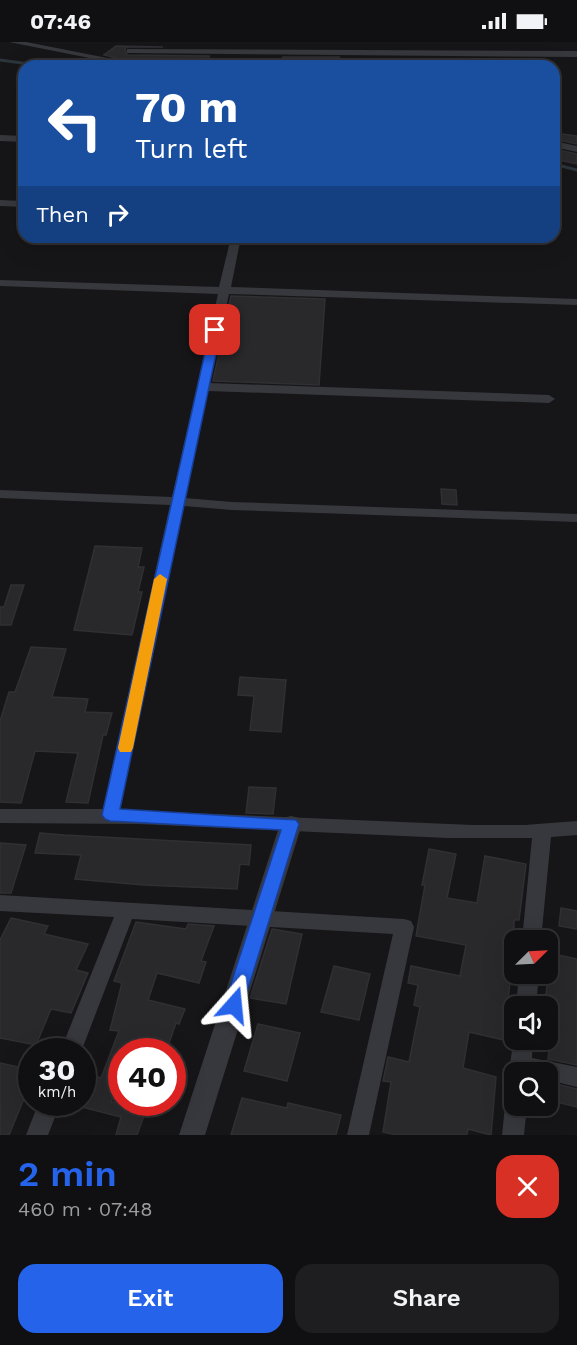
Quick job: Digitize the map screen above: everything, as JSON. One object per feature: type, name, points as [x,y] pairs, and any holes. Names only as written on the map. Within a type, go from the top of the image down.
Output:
[{"type":"street","points":[[13,42],[110,60]]},
{"type":"street","points":[[127,60],[134,42]]},
{"type":"street","points":[[378,42],[379,60]]},
{"type":"street","points":[[130,51],[577,54]]},
{"type":"street","points":[[0,138],[18,139]]},
{"type":"street","points":[[560,145],[577,149]]},
{"type":"street","points":[[0,203],[18,204]]},
{"type":"street","points":[[110,815],[235,243]]},
{"type":"street","points":[[0,284],[577,302]]},
{"type":"street","points":[[203,387],[549,399]]},
{"type":"street","points":[[0,494],[177,501],[232,507],[577,518]]},
{"type":"street","points":[[0,816],[110,815],[462,831],[542,832],[577,828]]},
{"type":"street","points":[[192,1135],[291,824]]},
{"type":"street","points":[[533,930],[542,832]]},
{"type":"street","points":[[0,903],[404,927],[358,1135]]},
{"type":"street","points":[[76,1038],[126,910]]},
{"type":"street","points":[[558,1074],[577,1077]]},
{"type":"street","points":[[37,1135],[44,1116]]},
{"type":"street","points":[[513,1135],[515,1116]]},
{"type":"building","points":[[116,46],[163,47],[127,47],[125,49],[127,55],[209,56],[209,60],[125,60],[104,55]]},
{"type":"building","points":[[283,57],[339,57],[339,60],[282,60]]},
{"type":"building","points":[[560,134],[577,136],[577,144],[560,140]]},
{"type":"building","points":[[560,150],[577,154],[577,164],[560,160]]},
{"type":"building","points":[[231,296],[325,299],[319,385],[213,381]]},
{"type":"building","points":[[441,489],[456,490],[457,505],[442,504]]},
{"type":"building","points":[[95,546],[142,548],[138,567],[144,567],[138,592],[142,592],[132,635],[74,630]]},
{"type":"building","points":[[11,585],[24,585],[11,625],[0,625],[0,607],[4,607]]},
{"type":"building","points":[[31,647],[66,649],[52,697],[88,699],[85,712],[112,713],[106,735],[103,735],[88,803],[66,802],[78,753],[35,751],[21,803],[0,802],[0,721],[9,692],[15,692]]},
{"type":"building","points":[[240,677],[286,680],[281,732],[250,730],[254,696],[238,695]]},
{"type":"building","points":[[249,787],[276,788],[273,814],[246,813]]},
{"type":"building","points":[[40,833],[251,845],[249,865],[240,864],[237,889],[75,879],[81,855],[35,853]]},
{"type":"building","points":[[0,843],[26,845],[11,893],[0,893]]},
{"type":"building","points":[[429,849],[456,854],[447,898],[477,903],[485,856],[526,864],[519,920],[514,920],[514,930],[504,930],[504,984],[510,984],[509,996],[504,996],[504,1040],[469,1032],[463,1068],[496,1077],[491,1135],[468,1129],[467,1135],[397,1135],[383,1132],[391,1082],[383,1081],[388,1057],[409,1062],[420,1007],[414,1005],[418,985],[408,983],[411,966],[460,976],[466,945],[416,936],[425,885],[422,885]]},
{"type":"building","points":[[561,908],[577,911],[577,929],[559,926]]},
{"type":"building","points":[[11,918],[48,926],[44,934],[88,944],[76,970],[88,973],[71,1013],[51,1009],[39,1038],[18,1038],[18,1042],[0,1038],[0,940]]},
{"type":"building","points":[[136,922],[186,929],[188,924],[214,926],[201,961],[206,962],[199,983],[157,973],[148,1000],[185,1009],[179,1024],[176,1023],[171,1038],[116,1038],[119,1031],[110,1030],[122,983],[114,981]]},
{"type":"building","points":[[272,929],[302,934],[286,1004],[250,998]]},
{"type":"building","points":[[558,955],[577,959],[577,1065],[548,1059],[549,1050],[558,1050],[558,996],[546,996],[547,984],[558,984]]},
{"type":"building","points":[[334,966],[370,974],[359,1020],[321,1012]]},
{"type":"building","points":[[258,1024],[300,1033],[287,1081],[244,1071]]},
{"type":"building","points":[[108,1060],[108,1114],[96,1111],[96,1076],[101,1078]]},
{"type":"building","points":[[0,1063],[18,1067],[18,1113],[9,1135],[0,1135]]},
{"type":"building","points":[[558,1084],[577,1089],[577,1107],[558,1102]]},
{"type":"building","points":[[242,1098],[287,1108],[288,1103],[341,1115],[336,1135],[231,1135]]},
{"type":"building","points":[[117,1116],[144,1116],[137,1135],[116,1135],[121,1117]]},
{"type":"waterway","points":[[0,60],[18,62]]},
{"type":"waterway","points":[[560,166],[577,170]]},
{"type":"slow traffic","points":[[126,748],[160,579]]},
{"type":"route","points":[[215,330],[110,815],[291,824],[234,1005]]}]
